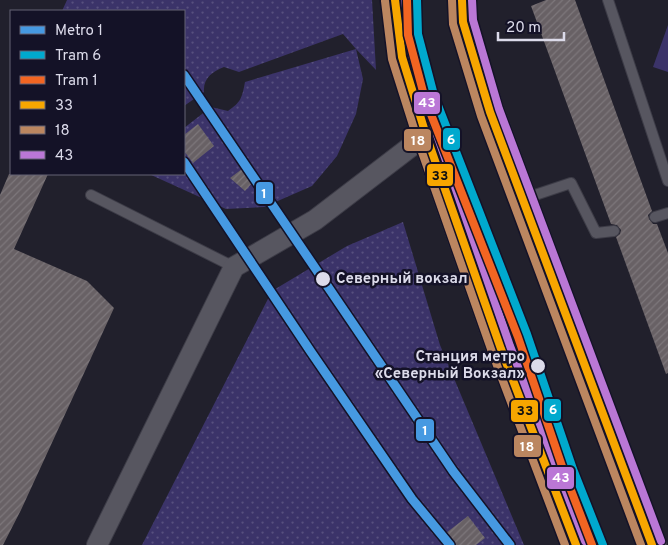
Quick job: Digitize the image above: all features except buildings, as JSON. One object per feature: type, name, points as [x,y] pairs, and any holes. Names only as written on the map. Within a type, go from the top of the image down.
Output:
[{"type":"main road","points":[[395,0],[402,57],[426,135],[501,349],[576,545]]},
{"type":"main road","points":[[462,0],[463,22],[490,112],[652,545]]},
{"type":"street","points":[[97,545],[234,267],[315,220],[426,135]]},
{"type":"lane","points":[[608,0],[668,181]]},
{"type":"lane","points":[[522,200],[571,183],[596,234],[614,231]]},
{"type":"lane","points":[[91,195],[234,267]]},
{"type":"lane","points":[[655,217],[668,212]]},
{"type":"shaded area","points":[[67,0],[372,0],[376,70],[343,34],[239,72],[224,67],[212,73],[205,83],[204,92],[185,105],[185,10],[62,10]]},
{"type":"shaded area","points":[[668,25],[668,72],[653,67]]},
{"type":"shaded area","points":[[356,49],[363,79],[356,114],[337,156],[312,186],[264,207],[226,209],[151,175],[185,175],[185,127],[211,107],[228,111],[232,108],[240,99],[245,82]]},
{"type":"shaded area","points":[[403,222],[440,345],[524,545],[142,545],[272,291],[347,246]]},
{"type":"metro line","name":"1","points":[[185,76],[453,471],[510,545]]},
{"type":"metro line","name":"1","points":[[185,163],[412,499],[450,545]]},
{"type":"tram line","name":"1","points":[[407,0],[408,35],[425,99],[518,337],[564,472],[592,545]]},
{"type":"tram line","name":"6","points":[[417,0],[418,34],[434,95],[527,334],[573,469],[603,545]]},
{"type":"transit line","name":"33","points":[[395,0],[402,57],[426,135],[501,349],[576,545]]},
{"type":"transit line","name":"43","points":[[405,0],[412,55],[436,132],[510,346],[585,541]]},
{"type":"transit line","name":"18","points":[[452,0],[453,24],[481,116],[641,545]]},
{"type":"transit line","name":"33","points":[[462,0],[463,22],[490,112],[652,545]]},
{"type":"transit line","name":"43","points":[[472,0],[473,20],[499,109],[661,541]]},
{"type":"transit line","name":"18","points":[[385,1],[392,59],[417,138],[492,352],[565,545]]},
{"type":"place","name":"Северный вокзал","points":[[323,279]]},
{"type":"place","name":"Станция метро «Северный Вокзал»","points":[[538,366]]}]
